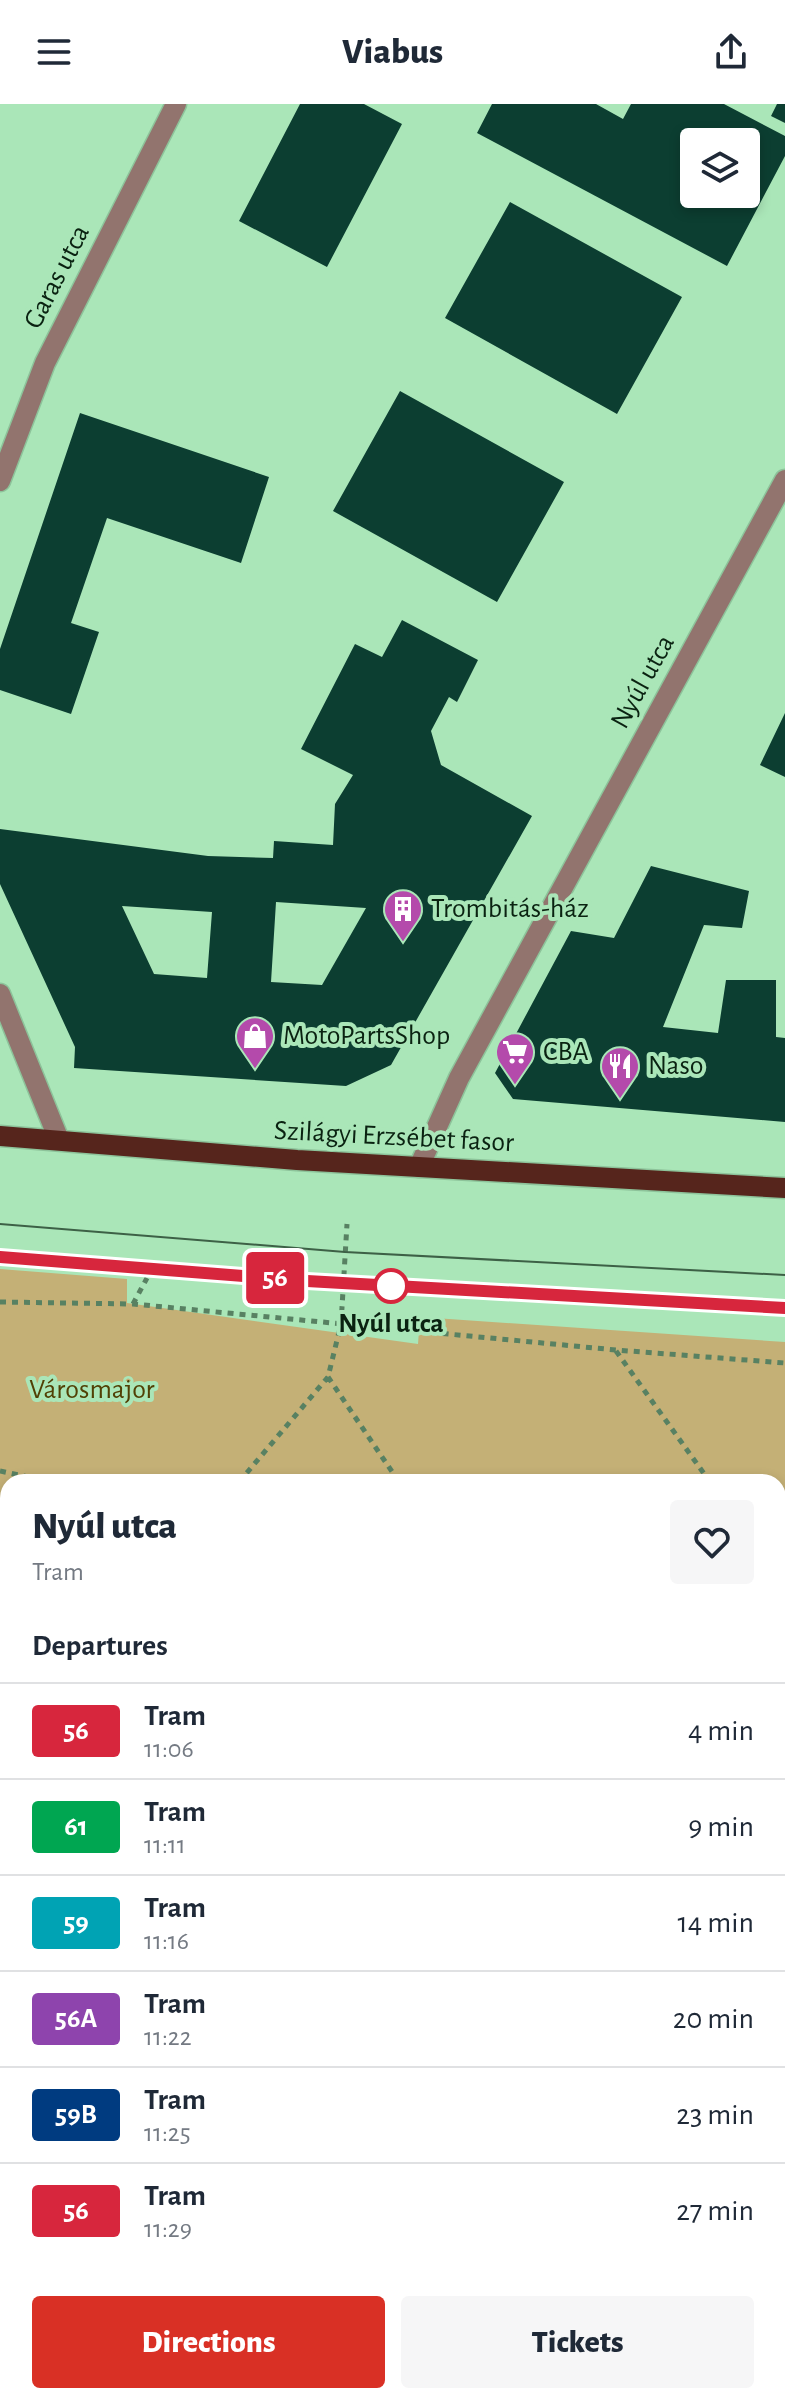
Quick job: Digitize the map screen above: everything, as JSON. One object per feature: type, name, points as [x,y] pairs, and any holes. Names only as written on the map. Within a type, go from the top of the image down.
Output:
[{"type":"main road","name":"Szilágyi Erzsébet fasor","points":[[0,1136],[297,1160],[785,1188]]},
{"type":"street","name":"Garas utca","points":[[0,481],[45,363],[176,104]]},
{"type":"street","name":"Nyúl utca","points":[[419,1167],[459,1078],[785,480]]},
{"type":"street","points":[[0,994],[59,1140]]},
{"type":"path","points":[[246,1474],[328,1377],[341,1324],[347,1224]]},
{"type":"path","points":[[133,1304],[147,1278]]},
{"type":"path","points":[[0,1302],[133,1304],[785,1363]]},
{"type":"path","points":[[616,1350],[704,1474]]},
{"type":"path","points":[[328,1377],[394,1474]]},
{"type":"green space","name":"Városmajor","points":[[0,1269],[127,1279],[127,1303],[418,1344],[420,1317],[785,1342],[785,1474],[0,1474]]},
{"type":"building","points":[[300,104],[364,104],[402,124],[327,267],[239,221]]},
{"type":"building","points":[[492,104],[596,104],[623,119],[631,104],[724,104],[785,136],[785,156],[760,203],[760,128],[680,128],[680,208],[758,208],[727,266],[477,133]]},
{"type":"building","points":[[777,104],[785,104],[785,123],[771,116]]},
{"type":"building","points":[[510,202],[682,297],[617,414],[445,318]]},
{"type":"building","points":[[400,391],[564,482],[497,602],[333,511]]},
{"type":"building","points":[[80,413],[269,477],[241,563],[107,518],[71,623],[99,632],[71,714],[0,690],[0,649]]},
{"type":"building","name":"Trombitás-ház","points":[[402,620],[478,660],[457,702],[449,697],[431,731],[441,765],[532,816],[391,1065],[346,1086],[74,1068],[75,1047],[0,884],[0,829],[208,856],[273,858],[274,841],[333,845],[335,804],[353,775],[301,749],[355,644],[382,657]],"holes":[[[276,902],[366,908],[322,985],[271,982]],[[122,906],[212,912],[207,978],[154,974]]]},
{"type":"building","points":[[785,713],[785,777],[760,765]]},
{"type":"building","points":[[651,866],[749,891],[742,928],[704,925],[663,1027],[718,1033],[726,980],[776,980],[776,1037],[785,1038],[785,1122],[513,1099],[495,1073],[571,931],[614,938]]},
{"type":"tram line","points":[[0,1224],[345,1252],[785,1275]]},
{"type":"tram line","points":[[0,1257],[307,1281],[785,1308]]},
{"type":"tram line","name":"56","points":[[0,1257],[307,1281],[785,1308]]},
{"type":"place","name":"Trombitás-ház","points":[[403,943]]},
{"type":"place","name":"MotoPartsShop","points":[[255,1070]]},
{"type":"place","name":"CBA","points":[[515,1086]]},
{"type":"place","name":"Naso","points":[[620,1100]]},
{"type":"place","name":"Nyúl utca","points":[[391,1286]]}]
